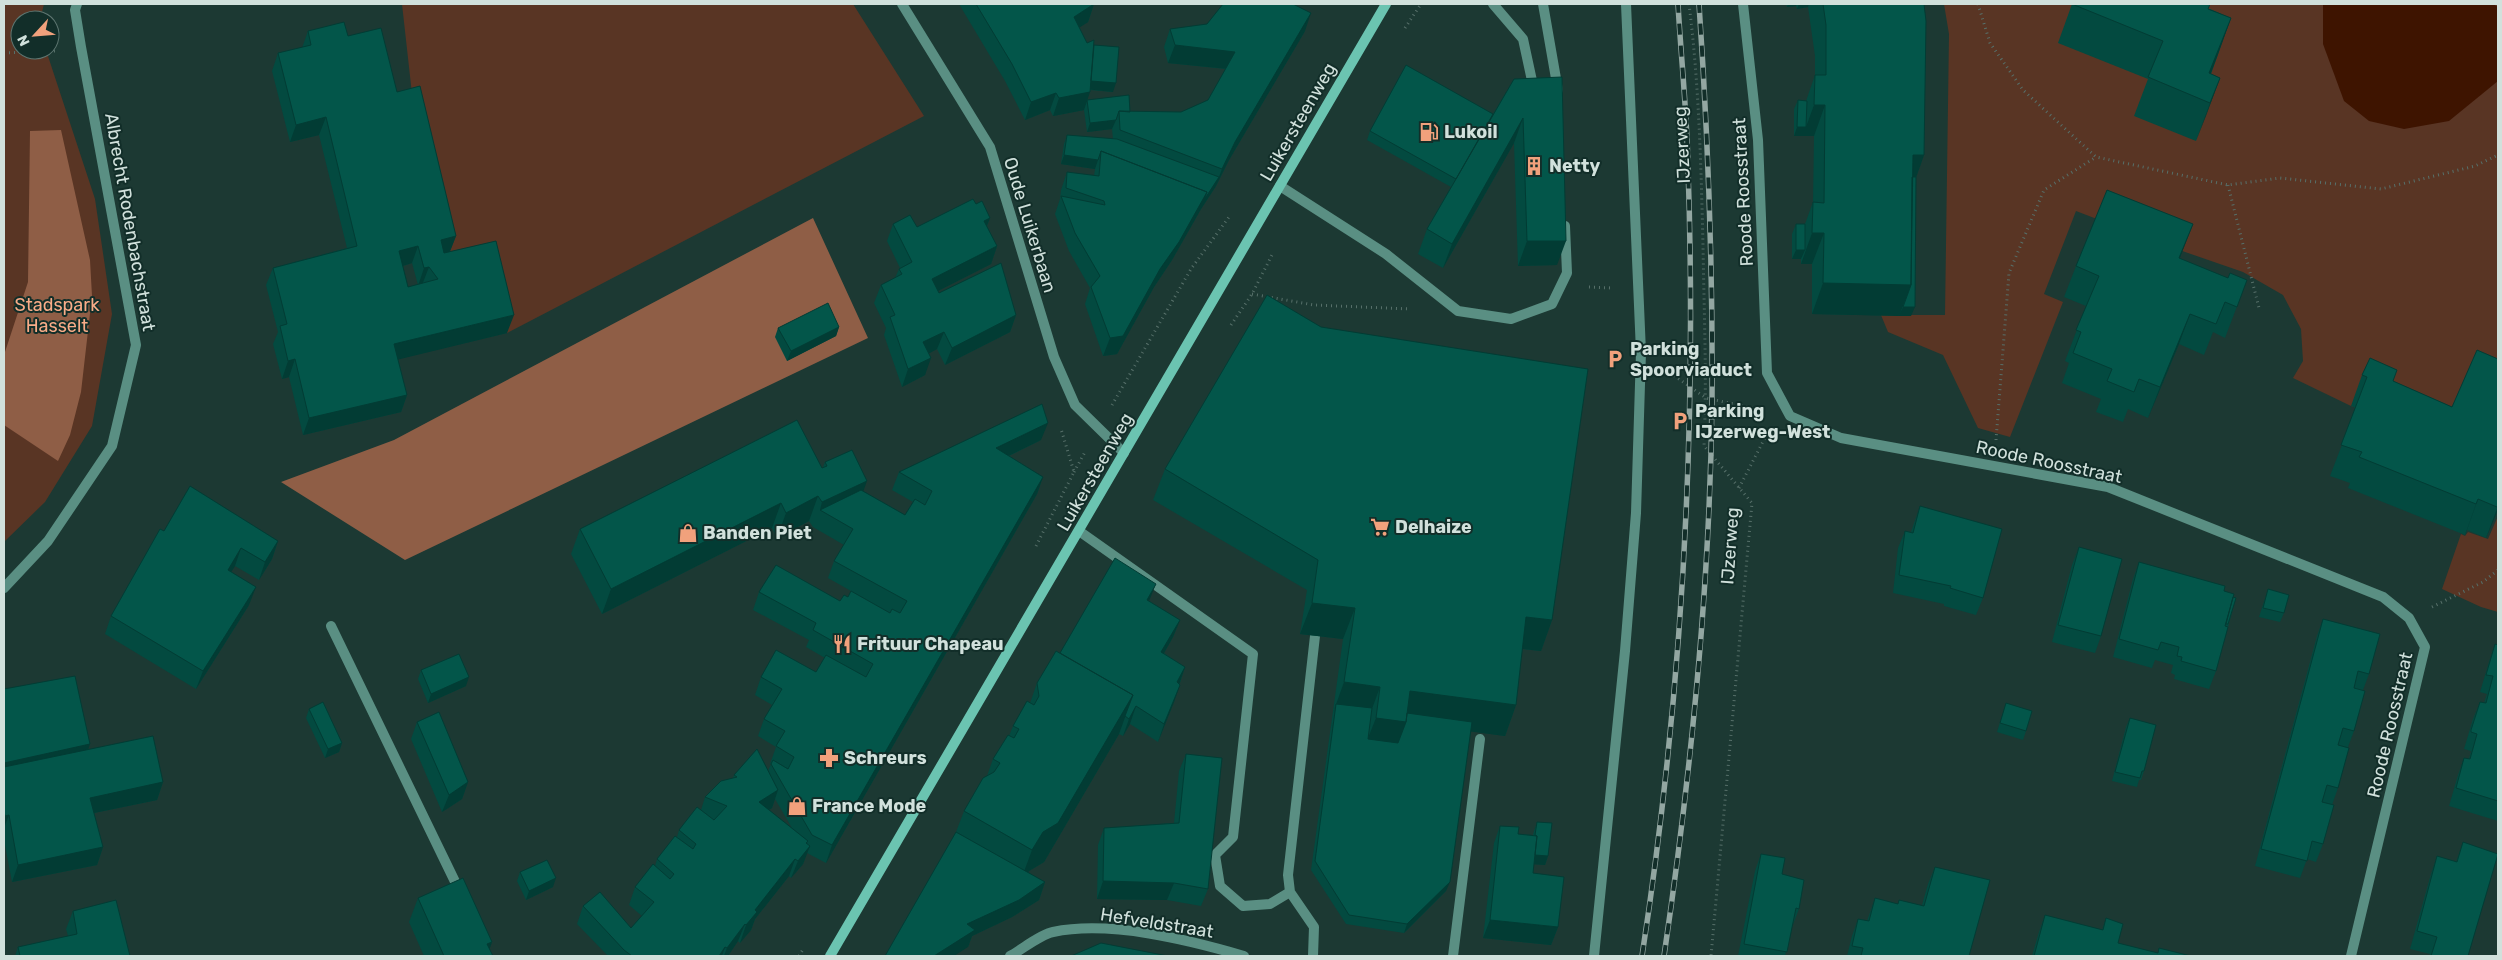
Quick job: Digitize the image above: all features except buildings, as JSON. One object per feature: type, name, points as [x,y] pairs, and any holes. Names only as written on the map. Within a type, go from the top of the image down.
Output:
[{"type":"main road","name":"Luikersteenweg","points":[[830,956],[1386,4]]},
{"type":"street","name":"Albrecht Rodenbachstraat","points":[[4,588],[48,541],[112,446],[136,345],[74,10],[77,4]]},
{"type":"street","name":"Oude Luikerbaan","points":[[902,4],[990,148],[1054,357],[1075,405],[1124,453]]},
{"type":"street","points":[[1493,4],[1523,39],[1536,103]]},
{"type":"street","points":[[1543,4],[1560,99]]},
{"type":"street","points":[[1594,956],[1625,652],[1636,513],[1641,352],[1626,4]]},
{"type":"street","name":"Roode Roosstraat","points":[[1744,4],[1758,140],[1767,373],[1790,416],[1841,438],[2108,487],[2382,596],[2409,618],[2425,647],[2351,956]]},
{"type":"street","points":[[1280,186],[1386,254],[1458,311],[1511,319],[1552,304],[1567,272],[1565,214]]},
{"type":"street","points":[[1079,531],[1253,654],[1233,837],[1215,856],[1220,886],[1243,906],[1270,904],[1290,892]]},
{"type":"street","points":[[331,626],[466,906]]},
{"type":"street","points":[[1313,956],[1314,927],[1290,892],[1288,875],[1315,636]]},
{"type":"street","points":[[1454,956],[1480,739]]},
{"type":"street","name":"Hefveldstraat","points":[[1010,956],[1051,932],[1104,928],[1202,944],[1244,956]]},
{"type":"path","name":"IJzerweg","points":[[1689,4],[1694,42],[1702,209],[1706,398],[1704,446],[1752,503],[1711,956]]},
{"type":"path","points":[[1978,4],[1990,43],[2023,90],[2096,157],[2228,185],[2280,178],[2381,189],[2475,166],[2498,154]]},
{"type":"path","points":[[4,54],[46,53],[81,47]]},
{"type":"path","points":[[1994,466],[2009,273],[2044,190],[2096,157]]},
{"type":"path","points":[[2228,185],[2259,308]]},
{"type":"path","points":[[1561,286],[1639,289]]},
{"type":"path","points":[[1252,294],[1314,305],[1414,309]]},
{"type":"path","points":[[1641,352],[1706,398],[1790,416]]},
{"type":"path","points":[[1739,488],[1777,414]]},
{"type":"path","points":[[1034,550],[1074,472],[1059,424]]},
{"type":"path","points":[[2409,618],[2483,582],[2498,570]]},
{"type":"path","points":[[799,956],[809,940]]},
{"type":"green space","name":"Stadspark Hasselt","points":[[4,4],[44,4],[42,10],[10,10],[10,60],[49,60],[95,199],[112,314],[92,426],[45,502],[4,542]]},
{"type":"green space","points":[[402,4],[853,4],[924,116],[507,333],[449,254],[413,103]]},
{"type":"green space","points":[[1944,4],[2498,4],[2498,395],[2440,438],[2351,406],[2293,378],[2303,361],[2301,329],[2283,295],[2243,272],[2076,211],[2044,294],[2063,302],[2010,437],[1978,428],[1943,355],[1888,332],[1881,315],[1945,315],[1949,34]]},
{"type":"green space","points":[[61,130],[90,260],[92,296],[81,392],[70,435],[58,461],[4,425],[4,355],[28,282],[30,131]]},
{"type":"green space","points":[[813,218],[868,338],[405,560],[281,482],[394,440]]},
{"type":"green space","points":[[2498,516],[2498,612],[2481,607],[2442,589],[2461,534],[2465,536],[2468,532],[2488,539]]},
{"type":"shaded area","points":[[2323,4],[2493,4],[2498,7],[2498,81],[2449,121],[2404,129],[2369,121],[2344,101],[2323,44]]},
{"type":"railway","points":[[1642,956],[1656,858],[1677,661],[1688,464],[1690,266],[1687,146],[1678,4]]},
{"type":"railway","points":[[1664,956],[1691,749],[1703,610],[1710,471],[1712,402],[1711,252],[1699,4]]},
{"type":"place","name":"Lukoil","points":[[1429,132]]},
{"type":"place","name":"Netty","points":[[1534,166]]},
{"type":"place","name":"Parking Spoorviaduct","points":[[1615,359]]},
{"type":"place","name":"Parking IJzerweg-West","points":[[1680,421]]},
{"type":"place","name":"Delhaize","points":[[1380,527]]},
{"type":"place","name":"Banden Piet","points":[[688,533]]},
{"type":"place","name":"Frituur Chapeau","points":[[842,644]]},
{"type":"place","name":"Schreurs","points":[[829,758]]},
{"type":"place","name":"France Mode","points":[[797,806]]}]
